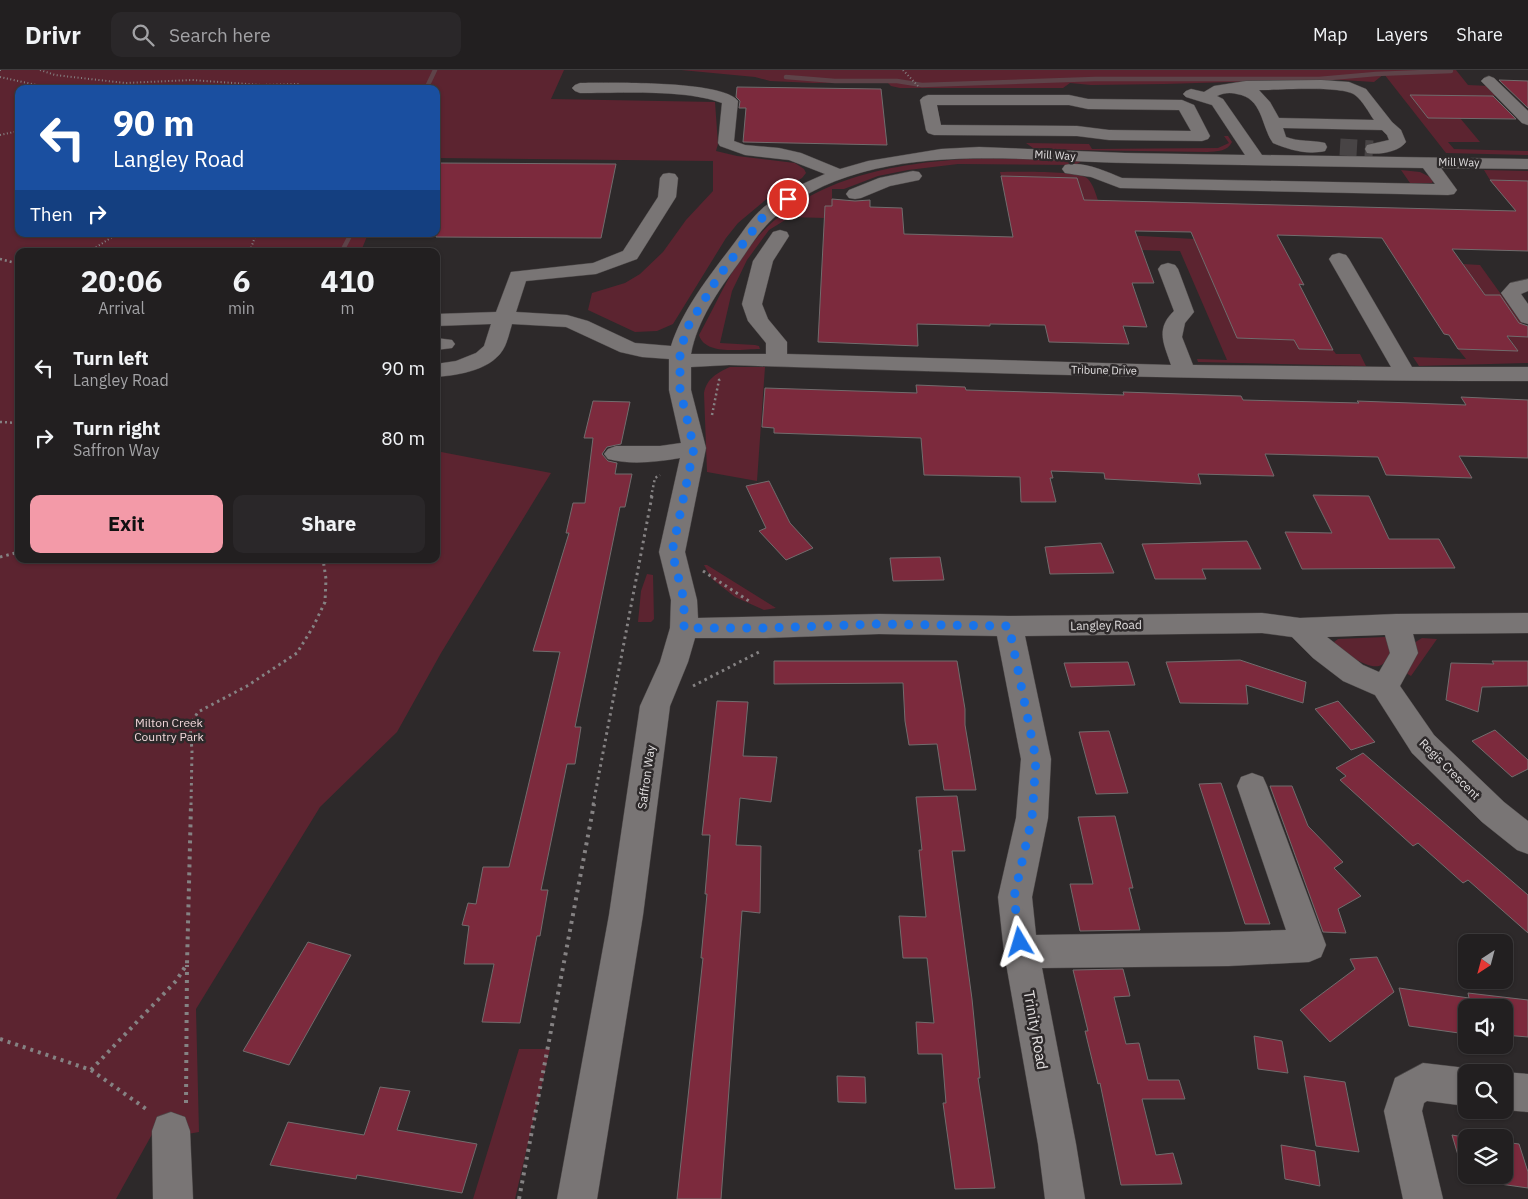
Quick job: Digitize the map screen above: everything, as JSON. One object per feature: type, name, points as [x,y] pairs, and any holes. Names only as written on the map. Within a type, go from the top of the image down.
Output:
[{"type":"street","points":[[1489,81],[1528,120]]},
{"type":"street","points":[[1207,97],[1214,92],[1246,86],[1349,87],[1361,92],[1386,125],[1395,133],[1398,142],[1394,145],[1371,145]]},
{"type":"street","points":[[580,88],[649,88],[713,94],[723,97],[730,101],[726,143],[736,149],[778,153],[800,158],[824,166],[838,175]]},
{"type":"street","points":[[1231,88],[1250,92],[1259,99],[1279,140],[1295,146],[1339,144]]},
{"type":"street","points":[[1092,118],[1090,99],[1099,95],[1185,94],[1207,97],[1218,102],[1227,112],[1257,160]]},
{"type":"street","points":[[1092,118],[1069,100],[928,100],[934,130],[1092,118],[1193,119]]},
{"type":"street","points":[[1275,129],[1386,125]]},
{"type":"street","name":"Mill Way","points":[[680,357],[687,328],[717,279],[762,218],[806,188],[838,175],[868,166],[941,154],[979,152],[1096,166],[1257,160],[1528,164]]},
{"type":"street","points":[[981,169],[1070,169],[1096,166],[1120,183],[1448,190],[1428,162]]},
{"type":"street","points":[[855,194],[886,182],[931,173]]},
{"type":"street","points":[[440,370],[470,364],[490,354],[518,276],[596,268],[630,255],[667,197],[668,178]]},
{"type":"street","points":[[776,362],[777,342],[758,321],[752,304],[763,261],[780,236]]},
{"type":"street","points":[[1339,259],[1405,374]]},
{"type":"street","points":[[1168,269],[1184,312],[1175,321],[1172,337],[1184,371]]},
{"type":"street","points":[[1528,286],[1517,287],[1511,293],[1528,318]]},
{"type":"street","name":"Tribune Drive","points":[[440,320],[503,319],[569,322],[584,327],[622,346],[646,352],[680,357],[776,362],[1184,371],[1528,374]]},
{"type":"street","name":"Saffron Way","points":[[577,1199],[626,915],[656,706],[674,662],[684,628],[684,600],[672,552],[694,448],[680,390],[680,357]]},
{"type":"street","points":[[616,454],[660,454],[694,448]]},
{"type":"street","name":"Langley Road","points":[[684,628],[766,628],[879,624],[1009,626],[1262,623],[1300,628],[1396,624],[1528,623]]},
{"type":"street","points":[[1300,628],[1323,650],[1354,673],[1385,687],[1404,653],[1396,624]]},
{"type":"street","name":"Trinity Road","points":[[1009,626],[1036,759],[1032,818],[1014,897],[1021,952],[1057,1144],[1065,1199]]},
{"type":"street","name":"Regis Crescent","points":[[1385,687],[1423,744],[1493,812],[1528,840]]},
{"type":"street","points":[[1021,952],[1229,949],[1309,945],[1252,786]]},
{"type":"street","points":[[1423,1199],[1403,1111],[1408,1091],[1424,1082],[1458,1086]]},
{"type":"street","points":[[1513,1092],[1528,1094]]},
{"type":"street","points":[[171,1131],[173,1199]]},
{"type":"path","points":[[40,70],[55,75],[124,83],[192,80],[261,85],[300,85]]},
{"type":"path","points":[[903,70],[916,86]]},
{"type":"path","points":[[0,77],[30,85]]},
{"type":"path","points":[[0,135],[15,132]]},
{"type":"path","points":[[95,248],[112,237]]},
{"type":"path","points":[[0,259],[15,263]]},
{"type":"path","points":[[712,416],[719,380],[734,372],[729,359]]},
{"type":"path","points":[[0,422],[15,423]]},
{"type":"path","points":[[519,1199],[655,478],[694,448]]},
{"type":"path","points":[[0,556],[15,553]]},
{"type":"path","points":[[0,1039],[91,1070],[162,1120],[171,1131],[186,1126],[187,964],[192,751],[190,725],[198,712],[247,686],[297,653],[313,628],[325,602],[326,579],[324,563]]},
{"type":"path","points":[[697,568],[758,608]]},
{"type":"path","points":[[91,1070],[176,981],[187,964]]},
{"type":"green space","name":"Milton Creek Country Park","points":[[0,70],[564,70],[551,99],[715,102],[718,144],[716,151],[737,156],[795,163],[804,169],[806,173],[802,178],[769,197],[738,223],[726,238],[673,324],[657,331],[635,332],[588,310],[592,293],[625,283],[640,274],[663,252],[686,220],[713,191],[713,161],[440,158],[440,85],[15,85],[15,237],[367,237],[362,248],[15,248],[15,563],[440,563],[440,452],[551,473],[441,653],[397,732],[320,807],[196,1009],[199,1132],[182,1135],[155,1129],[116,1199],[0,1199]]},
{"type":"green space","points":[[681,70],[1456,70],[1468,85],[1489,86],[1498,96],[1410,95],[1428,118],[1460,118],[1480,142],[1448,142],[1454,149],[1528,151],[1528,155],[1446,153],[1384,74],[1374,82],[1326,79],[1165,84],[1091,85],[1070,83],[1063,88],[900,88],[891,86],[887,82],[813,83],[770,81],[755,77]]},
{"type":"green space","points":[[1224,136],[1228,136],[1232,142],[1227,148],[1207,152],[1033,148],[1026,143],[1089,144],[1092,149],[1218,148],[1229,143]]},
{"type":"green space","points":[[989,158],[1084,160],[1075,165],[958,164],[908,170],[878,176],[844,189],[832,189],[832,206],[825,206],[825,218],[790,217],[769,230],[747,260],[732,291],[720,343],[755,345],[759,346],[760,349],[716,349],[703,342],[699,335],[731,273],[746,251],[778,217],[804,199],[833,185],[863,175],[894,168],[926,163]]},
{"type":"green space","points":[[1401,170],[1420,172],[1432,178],[1433,181],[1432,183],[1410,183]]},
{"type":"green space","points":[[1484,170],[1528,171],[1528,181],[1490,180]]},
{"type":"green space","points":[[1000,172],[1073,174],[1088,179],[1097,197],[1107,234],[1194,239],[1237,338],[1294,340],[1299,349],[1333,350],[1336,354],[1360,354],[1366,366],[1198,362],[1197,359],[1227,360],[1180,251],[1139,250],[1143,261],[999,257],[996,238],[1094,240],[1077,178],[1001,176]]},
{"type":"green space","points":[[1463,264],[1480,265],[1528,332],[1528,363],[1419,366],[1413,357],[1466,359],[1458,349],[1517,350]]},
{"type":"green space","points":[[730,367],[765,367],[757,481],[707,472],[705,388],[713,377]]},
{"type":"green space","points":[[704,565],[707,565],[776,608],[764,610],[735,597],[712,579]]},
{"type":"green space","points":[[647,574],[653,575],[654,619],[651,622],[638,622],[641,591]]},
{"type":"green space","points":[[1385,637],[1395,648],[1386,661],[1379,666],[1368,665],[1355,659],[1334,642],[1338,639]]},
{"type":"green space","points":[[1422,638],[1437,639],[1411,676],[1406,673],[1414,643]]},
{"type":"green space","points":[[519,1049],[550,1049],[515,1199],[473,1199]]},
{"type":"building","points":[[1499,80],[1528,81],[1528,108]]},
{"type":"building","points":[[737,87],[881,89],[887,145],[743,142],[746,108],[739,108],[740,101],[736,97]]},
{"type":"building","points":[[1410,95],[1493,96],[1516,119],[1428,118]]},
{"type":"building","points":[[440,163],[616,164],[601,238],[436,237],[440,237]]},
{"type":"building","points":[[1001,176],[1077,178],[1084,200],[1516,211],[1490,180],[1528,181],[1528,251],[1452,249],[1485,295],[1500,295],[1519,323],[1528,326],[1528,337],[1507,336],[1518,351],[1458,349],[1449,335],[1444,334],[1382,238],[1277,235],[1304,285],[1299,284],[1333,350],[1299,349],[1294,340],[1237,338],[1191,232],[1135,231],[1154,283],[1132,283],[1147,327],[1123,326],[1129,344],[1049,342],[1045,325],[990,324],[990,326],[917,324],[918,346],[818,342],[825,206],[832,206],[832,199],[870,200],[870,207],[902,208],[904,234],[1013,237]]},
{"type":"building","points":[[916,385],[965,387],[966,390],[1124,395],[1123,392],[1241,396],[1243,400],[1359,403],[1357,401],[1466,405],[1461,397],[1528,400],[1528,458],[1459,456],[1472,478],[1386,475],[1378,457],[1265,454],[1274,476],[1198,474],[1201,484],[1105,479],[1104,473],[1051,471],[1053,478],[1050,478],[1056,502],[1021,502],[1020,477],[924,475],[921,438],[774,433],[774,428],[762,427],[765,388],[917,393]]},
{"type":"building","points":[[593,401],[630,402],[621,444],[607,447],[602,454],[608,461],[617,463],[615,474],[632,474],[625,507],[620,507],[575,727],[581,727],[575,764],[567,764],[541,890],[548,890],[540,936],[537,936],[520,1023],[482,1022],[494,964],[464,964],[469,926],[462,925],[468,903],[476,904],[483,867],[509,867],[560,652],[533,651],[569,533],[566,533],[573,503],[585,503],[593,438],[584,438]]},
{"type":"building","points":[[769,481],[790,523],[813,548],[786,560],[759,531],[766,528],[746,486]]},
{"type":"building","points":[[1313,495],[1369,496],[1389,539],[1439,539],[1455,568],[1302,569],[1285,532],[1332,533]]},
{"type":"building","points":[[1247,541],[1261,569],[1202,569],[1206,579],[1155,579],[1142,544]]},
{"type":"building","points":[[1101,543],[1114,573],[1050,574],[1045,547]]},
{"type":"building","points":[[940,557],[944,580],[893,581],[890,558]]},
{"type":"building","points":[[1240,660],[1306,682],[1303,703],[1246,685],[1248,704],[1180,703],[1166,662]]},
{"type":"building","points":[[774,661],[957,661],[976,790],[944,790],[937,744],[909,745],[905,721],[903,683],[774,684]]},
{"type":"building","points":[[1492,661],[1528,661],[1528,686],[1482,687],[1478,712],[1446,700],[1451,663],[1494,664]]},
{"type":"building","points":[[1128,662],[1135,685],[1071,687],[1064,663]]},
{"type":"building","points":[[717,701],[748,702],[743,756],[777,757],[771,802],[740,798],[736,845],[761,846],[760,913],[742,911],[721,1199],[677,1199],[703,958],[701,958],[710,835],[702,835]]},
{"type":"building","points":[[1338,701],[1375,742],[1351,750],[1315,709]]},
{"type":"building","points":[[1495,730],[1528,760],[1528,769],[1512,777],[1472,741]]},
{"type":"building","points":[[1109,731],[1128,793],[1096,794],[1079,732]]},
{"type":"building","points":[[1363,753],[1528,895],[1528,933],[1468,880],[1463,883],[1418,843],[1413,846],[1340,780],[1346,776],[1336,768]]},
{"type":"building","points":[[1221,783],[1270,924],[1245,924],[1199,784]]},
{"type":"building","points":[[1270,786],[1292,786],[1308,826],[1343,862],[1334,868],[1361,896],[1338,909],[1346,933],[1323,932]]},
{"type":"building","points":[[957,796],[965,851],[952,851],[972,999],[980,1078],[978,1078],[995,1188],[955,1189],[943,1103],[946,1103],[942,1054],[918,1054],[916,1022],[934,1023],[927,958],[903,958],[899,916],[926,917],[919,850],[922,850],[916,797]]},
{"type":"building","points":[[1115,816],[1133,888],[1129,888],[1140,930],[1080,931],[1070,884],[1093,884],[1078,817]]},
{"type":"building","points":[[308,942],[351,955],[289,1065],[243,1051]]},
{"type":"building","points":[[1377,957],[1394,992],[1330,1042],[1300,1010],[1355,969],[1350,959]]},
{"type":"building","points":[[1123,969],[1130,996],[1114,997],[1126,1044],[1139,1043],[1148,1080],[1179,1080],[1185,1099],[1142,1099],[1156,1155],[1173,1153],[1182,1184],[1121,1185],[1100,1083],[1098,1084],[1085,1031],[1088,1031],[1073,970]]},
{"type":"building","points":[[1399,988],[1469,998],[1468,993],[1528,1000],[1528,1037],[1513,1036],[1513,999],[1458,999],[1458,1033],[1409,1026]]},
{"type":"building","points":[[1254,1036],[1282,1041],[1288,1073],[1258,1069]]},
{"type":"building","points":[[837,1076],[865,1077],[866,1103],[838,1102]]},
{"type":"building","points":[[1304,1076],[1345,1082],[1359,1152],[1316,1146]]},
{"type":"building","points":[[380,1087],[410,1091],[397,1130],[477,1144],[462,1193],[357,1175],[356,1179],[270,1165],[288,1122],[364,1135]]},
{"type":"building","points":[[1452,1135],[1458,1136],[1458,1155]]},
{"type":"building","points":[[1513,1143],[1519,1144],[1528,1172],[1528,1188],[1500,1184],[1513,1184]]},
{"type":"building","points":[[1281,1145],[1315,1151],[1320,1186],[1285,1179]]},
{"type":"waterway","points":[[428,85],[435,70]]},
{"type":"waterway","points":[[786,77],[835,81],[897,81],[922,85],[1095,79],[1319,79],[1376,74],[1451,71]]},
{"type":"waterway","points":[[344,248],[349,237]]},
{"type":"tunnel","points":[[1340,147],[1373,149]]},
{"type":"route","points":[[788,199],[762,218],[717,279],[687,328],[680,353],[680,390],[694,448],[672,552],[684,600],[684,628],[766,628],[879,624],[1009,626],[1036,759],[1032,818],[1014,897],[1020,942]]}]
